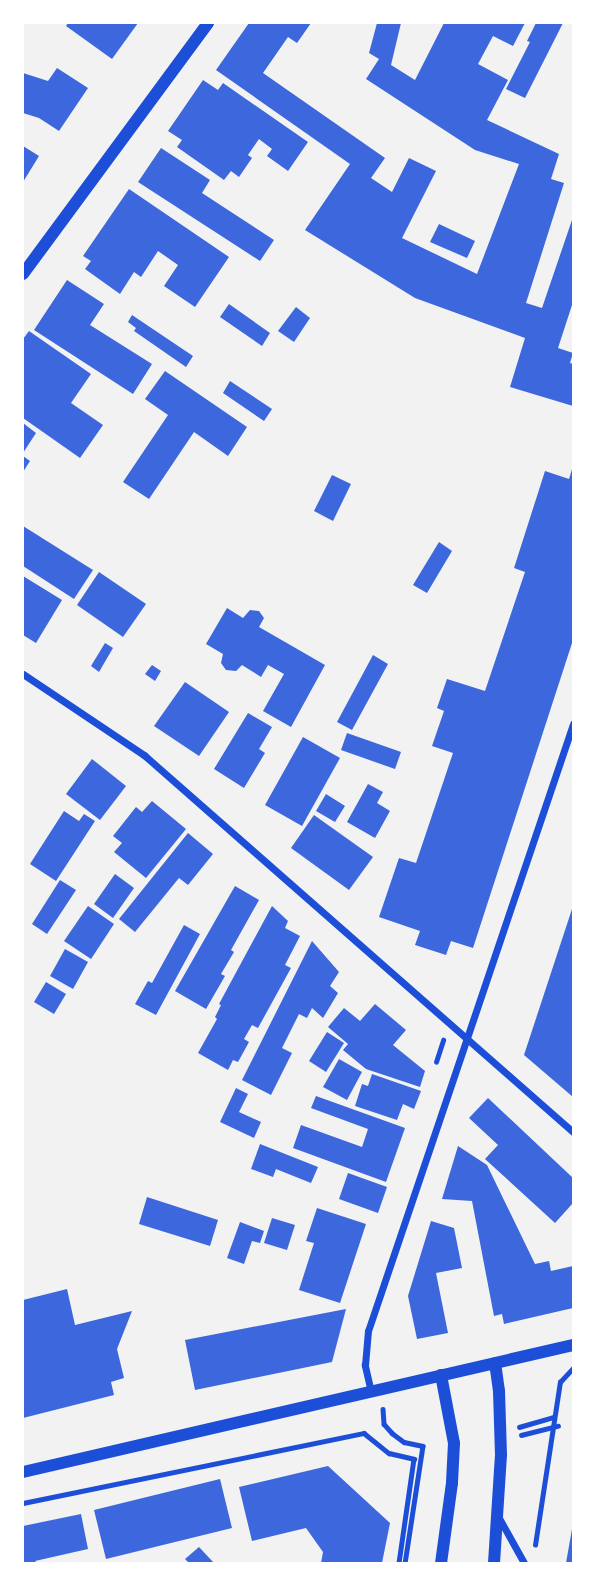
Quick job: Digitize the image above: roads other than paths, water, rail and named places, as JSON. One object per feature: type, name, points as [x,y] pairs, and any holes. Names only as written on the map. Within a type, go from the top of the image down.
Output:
[{"type":"street","points":[[23,274],[208,23]]},
{"type":"street","points":[[23,674],[144,755],[573,1132]]},
{"type":"street","points":[[376,1391],[365,1365],[368,1331],[573,724]]},
{"type":"street","points":[[23,1472],[573,1345]]},
{"type":"street","points":[[494,1563],[499,1517],[501,1432],[495,1363]]},
{"type":"street","points":[[441,1375],[454,1443],[452,1483],[441,1563]]},
{"type":"street","points":[[499,1517],[524,1563]]}]
